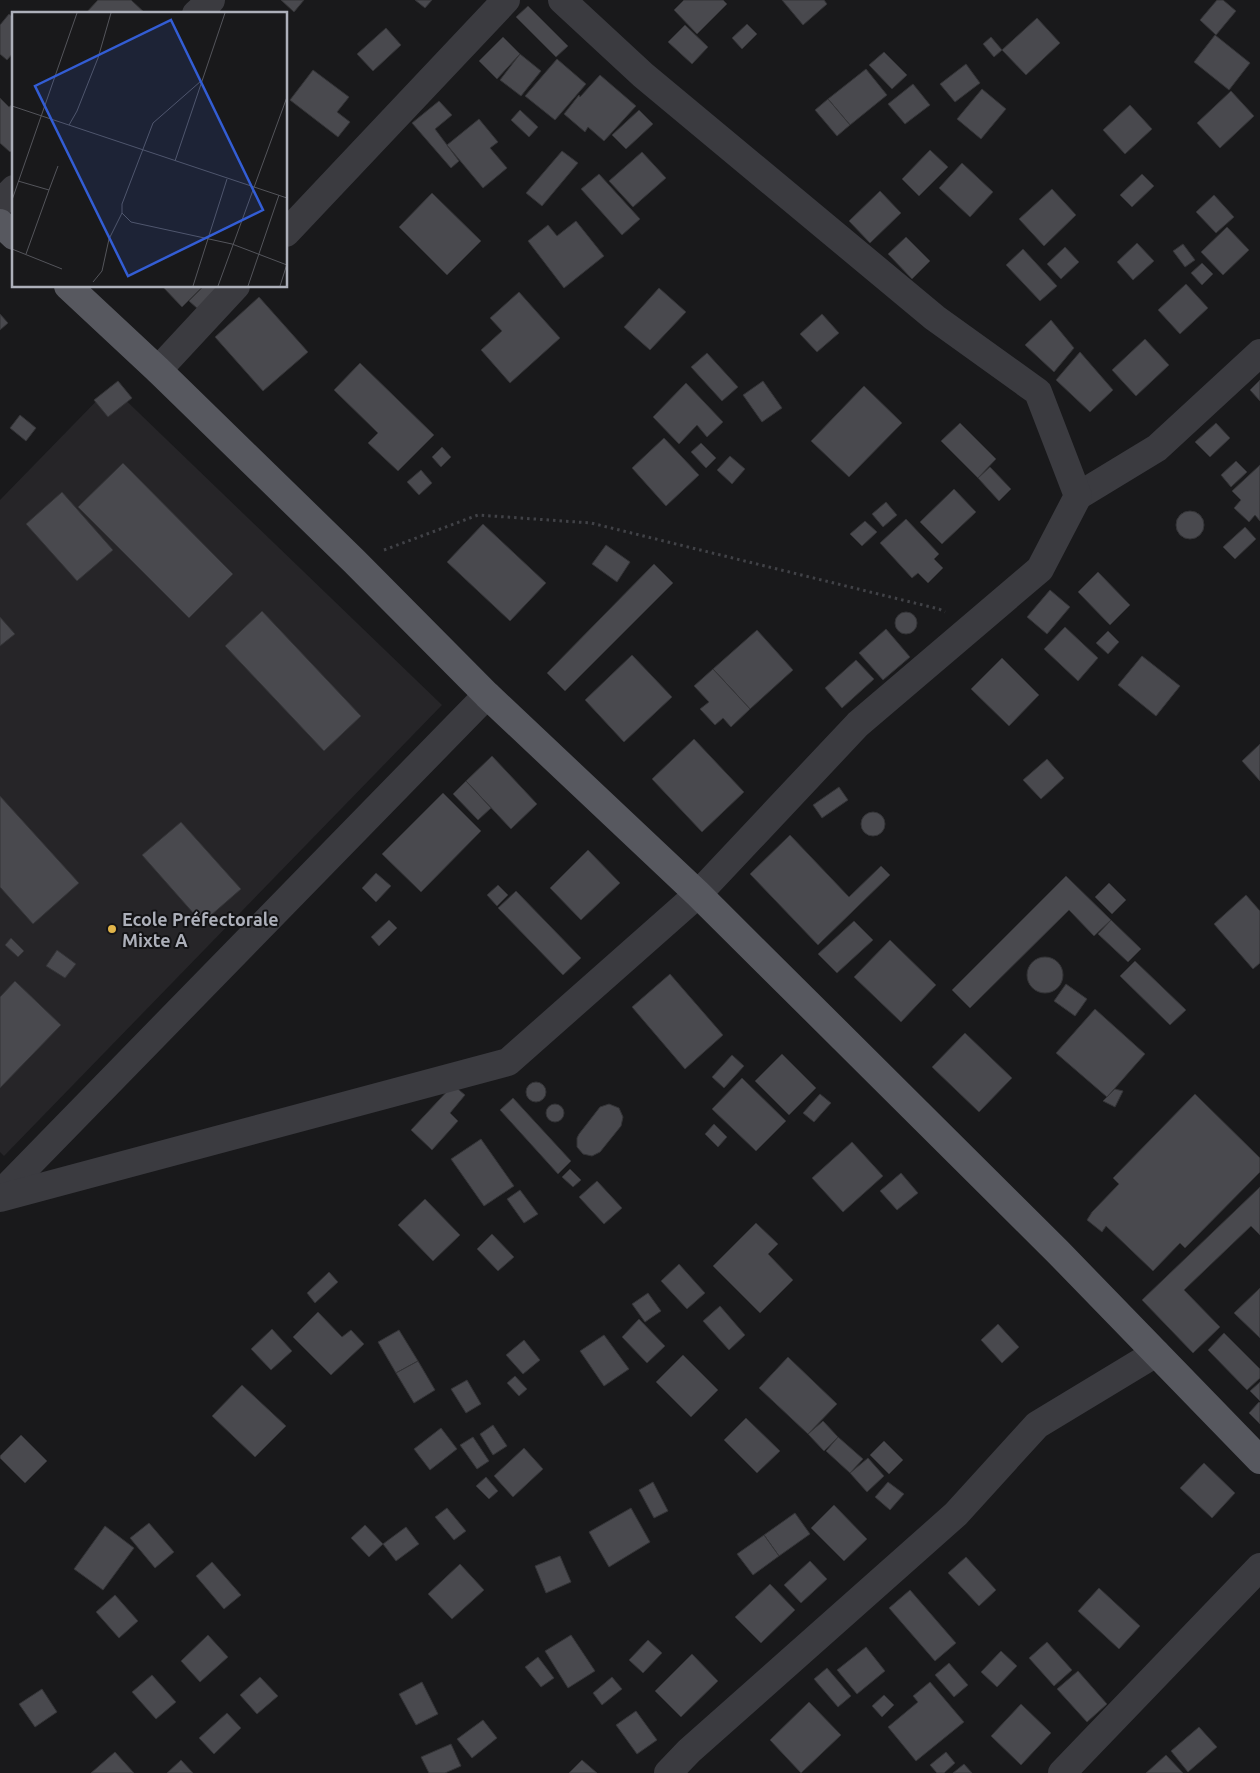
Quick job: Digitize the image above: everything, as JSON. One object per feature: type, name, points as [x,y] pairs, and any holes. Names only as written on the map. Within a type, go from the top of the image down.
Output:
[{"type":"main road","points":[[0,223],[12,234]]},
{"type":"main road","points":[[70,288],[158,370],[487,695],[698,894],[1058,1252],[1260,1460]]},
{"type":"street","points":[[198,12],[211,0]]},
{"type":"street","points":[[288,231],[506,0]]},
{"type":"street","points":[[562,0],[643,76],[935,318],[1038,392],[1078,496]]},
{"type":"street","points":[[0,203],[12,191]]},
{"type":"street","points":[[158,370],[234,288]]},
{"type":"street","points":[[0,1198],[508,1062],[698,894],[858,724],[1040,568],[1078,496],[1157,448],[1260,353]]},
{"type":"street","points":[[0,1194],[487,695]]},
{"type":"street","points":[[668,1773],[689,1751],[956,1514],[1037,1425],[1156,1353]]},
{"type":"street","points":[[1062,1773],[1260,1567]]},
{"type":"path","points":[[354,562],[478,515],[591,523],[939,609],[972,626]]},
{"type":"shaded area","name":"Ecole Préfectorale Mixte A","points":[[111,386],[442,705],[4,1156],[0,1152],[0,500]]},
{"type":"building","points":[[98,0],[131,0],[144,12],[87,12]]},
{"type":"building","points":[[281,0],[304,0],[294,12]]},
{"type":"building","points":[[415,0],[432,0],[425,8]]},
{"type":"building","points":[[684,0],[723,0],[727,4],[697,34],[674,10]]},
{"type":"building","points":[[782,0],[824,0],[827,4],[803,25]]},
{"type":"building","points":[[1217,0],[1223,0],[1236,11],[1216,35],[1200,20]]},
{"type":"building","points":[[528,6],[568,46],[556,57],[516,17]]},
{"type":"building","points":[[9,14],[12,16],[12,54],[7,60],[0,54],[0,25]]},
{"type":"building","points":[[1037,18],[1060,43],[1026,75],[1002,50]]},
{"type":"building","points":[[747,24],[757,34],[742,49],[732,38]]},
{"type":"building","points":[[685,25],[708,47],[692,64],[668,42]]},
{"type":"building","points":[[386,28],[401,45],[373,71],[357,54]]},
{"type":"building","points":[[1215,35],[1250,63],[1229,90],[1194,62]]},
{"type":"building","points":[[503,37],[520,54],[497,79],[479,61]]},
{"type":"building","points":[[991,37],[1002,50],[994,57],[983,44]]},
{"type":"building","points":[[884,52],[907,75],[892,89],[869,65]]},
{"type":"building","points":[[520,54],[541,71],[521,96],[500,80]]},
{"type":"building","points":[[557,59],[586,84],[555,120],[525,96]]},
{"type":"building","points":[[966,64],[980,83],[955,102],[940,84]]},
{"type":"building","points":[[866,69],[887,95],[850,125],[828,99]]},
{"type":"building","points":[[313,70],[349,97],[337,112],[350,122],[338,137],[290,100]]},
{"type":"building","points":[[600,75],[636,106],[604,141],[588,127],[585,132],[564,114],[579,95],[580,97]]},
{"type":"building","points":[[913,84],[930,105],[905,124],[888,104]]},
{"type":"building","points":[[982,89],[1006,109],[981,139],[957,119]]},
{"type":"building","points":[[1231,91],[1254,116],[1220,148],[1197,123]]},
{"type":"building","points":[[0,98],[9,107],[12,105],[12,150],[10,152],[0,143]]},
{"type":"building","points":[[828,99],[850,125],[837,136],[815,110]]},
{"type":"building","points":[[439,101],[452,115],[435,129],[459,161],[451,168],[412,123]]},
{"type":"building","points":[[1130,105],[1152,129],[1125,154],[1103,130]]},
{"type":"building","points":[[520,110],[538,127],[529,137],[511,120]]},
{"type":"building","points":[[639,110],[653,124],[626,149],[612,135]]},
{"type":"building","points":[[479,119],[498,142],[490,148],[507,168],[483,188],[447,145]]},
{"type":"building","points":[[930,150],[948,167],[919,196],[902,179]]},
{"type":"building","points":[[562,151],[578,163],[542,206],[526,193]]},
{"type":"building","points":[[642,152],[666,178],[633,207],[609,181]]},
{"type":"building","points":[[962,163],[993,192],[970,217],[939,188]]},
{"type":"building","points":[[599,174],[640,219],[622,235],[581,189]]},
{"type":"building","points":[[1142,174],[1154,186],[1132,207],[1120,195]]},
{"type":"building","points":[[1052,189],[1076,215],[1044,246],[1019,219]]},
{"type":"building","points":[[880,191],[901,213],[870,243],[849,221]]},
{"type":"building","points":[[432,193],[481,241],[447,275],[399,227]]},
{"type":"building","points":[[1214,195],[1234,217],[1216,233],[1196,212]]},
{"type":"building","points":[[576,221],[604,256],[564,288],[528,241],[548,225],[557,236]]},
{"type":"building","points":[[1227,227],[1249,250],[1223,275],[1201,252]]},
{"type":"building","points":[[906,237],[930,261],[912,279],[888,254]]},
{"type":"building","points":[[1137,243],[1154,261],[1133,280],[1117,262]]},
{"type":"building","points":[[1183,244],[1195,260],[1185,267],[1173,251]]},
{"type":"building","points":[[1065,247],[1079,262],[1061,279],[1047,264]]},
{"type":"building","points":[[1023,249],[1057,286],[1040,301],[1006,265]]},
{"type":"building","points":[[1202,263],[1213,274],[1202,285],[1191,273]]},
{"type":"building","points":[[1186,284],[1208,308],[1180,334],[1158,310]]},
{"type":"building","points":[[164,288],[201,288],[182,307]]},
{"type":"building","points":[[202,288],[218,289],[198,309],[189,301]]},
{"type":"building","points":[[659,288],[686,312],[650,350],[624,327]]},
{"type":"building","points":[[519,292],[560,338],[510,383],[481,350],[502,331],[490,318]]},
{"type":"building","points":[[259,297],[308,352],[263,391],[215,337]]},
{"type":"building","points":[[0,314],[8,323],[0,330]]},
{"type":"building","points":[[822,314],[839,333],[817,352],[800,334]]},
{"type":"building","points":[[1051,320],[1074,348],[1054,372],[1025,345]]},
{"type":"building","points":[[1145,339],[1169,365],[1136,396],[1112,370]]},
{"type":"building","points":[[1080,352],[1113,390],[1090,412],[1056,380]]},
{"type":"building","points":[[707,353],[738,387],[722,401],[691,367]]},
{"type":"building","points":[[360,363],[434,435],[398,471],[368,443],[378,433],[334,390]]},
{"type":"building","points":[[1260,380],[1260,401],[1250,390]]},
{"type":"building","points":[[118,381],[132,398],[108,417],[94,400]]},
{"type":"building","points":[[763,381],[782,408],[762,422],[743,395]]},
{"type":"building","points":[[686,383],[723,422],[707,437],[697,425],[679,444],[653,417]]},
{"type":"building","points":[[864,386],[902,423],[849,477],[811,441]]},
{"type":"building","points":[[20,415],[36,428],[26,441],[10,428]]},
{"type":"building","points":[[960,423],[996,459],[978,478],[941,441]]},
{"type":"building","points":[[1216,423],[1230,438],[1210,457],[1195,442]]},
{"type":"building","points":[[664,438],[699,475],[666,506],[632,468]]},
{"type":"building","points":[[701,443],[716,458],[706,468],[691,452]]},
{"type":"building","points":[[442,447],[451,457],[441,467],[432,457]]},
{"type":"building","points":[[730,456],[745,469],[732,484],[717,470]]},
{"type":"building","points":[[1236,461],[1247,472],[1231,487],[1221,475]]},
{"type":"building","points":[[123,463],[233,574],[189,618],[78,507]]},
{"type":"building","points":[[1260,465],[1260,521],[1255,515],[1249,522],[1234,508],[1241,500],[1232,491]]},
{"type":"building","points":[[990,467],[1011,489],[999,501],[978,478]]},
{"type":"building","points":[[421,470],[432,483],[419,495],[407,482]]},
{"type":"building","points":[[954,489],[976,512],[942,544],[920,522]]},
{"type":"building","points":[[62,492],[113,550],[77,581],[26,524]]},
{"type":"building","points":[[886,502],[897,515],[883,527],[872,514]]},
{"type":"building","points":[[1190,511],[1200,515],[1204,525],[1200,535],[1190,539],[1180,535],[1176,525],[1180,515]]},
{"type":"building","points":[[906,519],[939,554],[934,559],[943,568],[928,583],[918,573],[912,578],[880,543]]},
{"type":"building","points":[[865,521],[877,532],[862,546],[850,534]]},
{"type":"building","points":[[483,524],[546,583],[510,621],[447,562]]},
{"type":"building","points":[[1245,527],[1256,539],[1235,559],[1223,547]]},
{"type":"building","points":[[606,545],[630,562],[617,582],[592,564]]},
{"type":"building","points":[[654,564],[673,583],[565,691],[547,673]]},
{"type":"building","points":[[1098,572],[1130,605],[1110,625],[1078,592]]},
{"type":"building","points":[[1050,590],[1070,607],[1047,634],[1027,617]]},
{"type":"building","points":[[262,611],[361,716],[324,751],[225,646]]},
{"type":"building","points":[[906,612],[914,615],[917,623],[914,631],[906,634],[898,631],[895,623],[898,615]]},
{"type":"building","points":[[0,617],[15,634],[0,646]]},
{"type":"building","points":[[1065,627],[1098,658],[1078,681],[1044,649]]},
{"type":"building","points":[[886,629],[910,657],[883,680],[859,653]]},
{"type":"building","points":[[757,630],[793,670],[750,709],[713,669]]},
{"type":"building","points":[[1108,631],[1119,642],[1108,654],[1096,643]]},
{"type":"building","points":[[632,655],[672,697],[624,742],[585,700]]},
{"type":"building","points":[[1142,656],[1180,686],[1156,716],[1118,685]]},
{"type":"building","points":[[1002,658],[1039,695],[1009,726],[971,689]]},
{"type":"building","points":[[856,660],[874,679],[842,708],[825,688]]},
{"type":"building","points":[[713,669],[750,709],[731,727],[723,718],[715,725],[700,709],[709,702],[694,686]]},
{"type":"building","points":[[694,739],[744,792],[702,832],[652,779]]},
{"type":"building","points":[[1260,744],[1260,781],[1242,761]]},
{"type":"building","points":[[492,756],[537,804],[511,829],[466,781]]},
{"type":"building","points":[[1047,759],[1064,778],[1041,799],[1023,780]]},
{"type":"building","points":[[466,781],[491,808],[478,820],[453,794]]},
{"type":"building","points":[[839,787],[848,800],[822,818],[813,805]]},
{"type":"building","points":[[443,793],[481,831],[421,892],[382,854]]},
{"type":"building","points":[[0,796],[79,883],[33,924],[0,887]]},
{"type":"building","points":[[873,812],[878,813],[884,819],[884,829],[878,835],[873,836],[868,835],[862,829],[861,824],[862,819],[868,813]]},
{"type":"building","points":[[181,822],[241,889],[202,923],[142,855]]},
{"type":"building","points":[[790,835],[849,897],[881,866],[890,875],[818,945],[750,874]]},
{"type":"building","points":[[588,850],[620,883],[581,920],[550,888]]},
{"type":"building","points":[[376,873],[391,886],[376,902],[362,888]]},
{"type":"building","points":[[1066,876],[1111,920],[1094,936],[1069,910],[970,1008],[952,990]]},
{"type":"building","points":[[1109,883],[1126,900],[1112,914],[1095,897]]},
{"type":"building","points":[[498,885],[508,895],[497,906],[487,895]]},
{"type":"building","points":[[516,891],[581,958],[563,975],[498,908]]},
{"type":"building","points":[[1246,895],[1260,911],[1260,963],[1253,969],[1214,924]]},
{"type":"building","points":[[389,920],[397,928],[379,946],[371,937]]},
{"type":"building","points":[[1111,920],[1141,949],[1128,962],[1098,934]]},
{"type":"building","points":[[854,921],[873,940],[837,973],[818,954]]},
{"type":"building","points":[[11,938],[24,951],[18,957],[5,945]]},
{"type":"building","points":[[890,940],[936,985],[901,1022],[854,977]]},
{"type":"building","points":[[57,950],[76,964],[65,978],[46,966]]},
{"type":"building","points":[[1045,957],[1052,958],[1058,962],[1062,968],[1062,982],[1058,988],[1052,992],[1045,993],[1038,992],[1032,988],[1028,982],[1027,975],[1028,968],[1032,962],[1038,958]]},
{"type":"building","points":[[1135,961],[1186,1010],[1170,1025],[1120,976]]},
{"type":"building","points":[[670,974],[723,1035],[685,1069],[632,1007]]},
{"type":"building","points":[[15,981],[61,1025],[0,1088],[0,997]]},
{"type":"building","points":[[1066,984],[1087,999],[1075,1016],[1054,1001]]},
{"type":"building","points":[[1095,1009],[1145,1054],[1107,1097],[1056,1053]]},
{"type":"building","points":[[965,1033],[1012,1078],[979,1112],[932,1067]]},
{"type":"building","points":[[782,1054],[816,1088],[789,1115],[755,1081]]},
{"type":"building","points":[[732,1055],[744,1066],[724,1088],[712,1077]]},
{"type":"building","points":[[742,1078],[786,1121],[756,1151],[712,1109]]},
{"type":"building","points":[[536,1082],[543,1085],[546,1092],[543,1099],[536,1102],[529,1099],[526,1092],[529,1085]]},
{"type":"building","points":[[453,1085],[465,1095],[450,1113],[458,1121],[432,1150],[411,1130]]},
{"type":"building","points":[[1115,1089],[1123,1091],[1115,1107],[1103,1101]]},
{"type":"building","points":[[820,1094],[831,1103],[814,1122],[803,1113]]},
{"type":"building","points":[[1195,1094],[1260,1158],[1260,1172],[1185,1248],[1180,1243],[1153,1271],[1106,1226],[1102,1232],[1087,1220],[1092,1212],[1119,1184],[1113,1178]]},
{"type":"building","points":[[513,1098],[571,1161],[558,1174],[500,1110]]},
{"type":"building","points":[[551,1104],[559,1104],[564,1109],[562,1120],[551,1122],[546,1117],[546,1109]]},
{"type":"building","points":[[609,1104],[619,1108],[623,1117],[621,1126],[600,1152],[592,1156],[583,1154],[577,1147],[579,1134],[600,1107]]},
{"type":"building","points":[[714,1124],[727,1137],[718,1147],[705,1134]]},
{"type":"building","points":[[481,1139],[514,1186],[484,1206],[451,1159]]},
{"type":"building","points":[[852,1142],[883,1176],[843,1212],[812,1178]]},
{"type":"building","points":[[570,1169],[581,1180],[573,1187],[562,1177]]},
{"type":"building","points":[[901,1173],[918,1193],[897,1210],[880,1191]]},
{"type":"building","points":[[597,1181],[622,1208],[604,1224],[579,1197]]},
{"type":"building","points":[[1260,1187],[1260,1235],[1251,1226],[1184,1290],[1220,1327],[1193,1353],[1142,1300]]},
{"type":"building","points":[[520,1190],[538,1214],[524,1223],[507,1199]]},
{"type":"building","points":[[425,1199],[460,1235],[433,1261],[398,1225]]},
{"type":"building","points":[[756,1223],[778,1244],[768,1254],[793,1280],[760,1313],[713,1266]]},
{"type":"building","points":[[492,1234],[514,1257],[498,1271],[477,1249]]},
{"type":"building","points":[[679,1264],[705,1293],[687,1309],[661,1281]]},
{"type":"building","points":[[329,1272],[338,1282],[315,1303],[307,1293]]},
{"type":"building","points":[[1260,1288],[1260,1338],[1234,1313]]},
{"type":"building","points":[[648,1293],[661,1311],[645,1322],[632,1304]]},
{"type":"building","points":[[720,1306],[745,1335],[729,1350],[703,1321]]},
{"type":"building","points":[[318,1312],[342,1337],[351,1330],[364,1344],[331,1375],[293,1337]]},
{"type":"building","points":[[639,1319],[665,1346],[647,1363],[622,1337]]},
{"type":"building","points":[[998,1324],[1019,1347],[1002,1363],[981,1340]]},
{"type":"building","points":[[272,1329],[292,1351],[271,1370],[251,1349]]},
{"type":"building","points":[[399,1330],[418,1361],[396,1373],[378,1342]]},
{"type":"building","points":[[1224,1333],[1260,1369],[1260,1378],[1247,1390],[1208,1350]]},
{"type":"building","points":[[604,1335],[629,1369],[604,1386],[580,1351]]},
{"type":"building","points":[[524,1340],[540,1360],[523,1374],[506,1355]]},
{"type":"building","points":[[683,1355],[718,1390],[691,1417],[656,1382]]},
{"type":"building","points":[[788,1357],[837,1404],[808,1434],[759,1388]]},
{"type":"building","points":[[418,1361],[435,1390],[414,1403],[396,1373]]},
{"type":"building","points":[[515,1376],[527,1389],[519,1396],[507,1383]]},
{"type":"building","points":[[467,1380],[481,1404],[466,1413],[451,1389]]},
{"type":"building","points":[[1260,1382],[1260,1401],[1250,1391]]},
{"type":"building","points":[[242,1385],[286,1426],[255,1457],[212,1416]]},
{"type":"building","points":[[1260,1403],[1260,1424],[1249,1413]]},
{"type":"building","points":[[746,1418],[780,1451],[757,1473],[724,1440]]},
{"type":"building","points":[[823,1421],[838,1437],[824,1451],[808,1434]]},
{"type":"building","points":[[493,1425],[507,1446],[493,1455],[480,1434]]},
{"type":"building","points":[[441,1428],[457,1449],[430,1470],[414,1449]]},
{"type":"building","points":[[21,1435],[47,1461],[25,1483],[0,1458]]},
{"type":"building","points":[[473,1437],[489,1461],[477,1469],[460,1445]]},
{"type":"building","points":[[838,1437],[863,1459],[850,1473],[826,1451]]},
{"type":"building","points":[[884,1441],[903,1460],[889,1474],[870,1455]]},
{"type":"building","points":[[524,1448],[543,1469],[513,1497],[494,1476]]},
{"type":"building","points":[[868,1458],[884,1476],[867,1492],[850,1473]]},
{"type":"building","points":[[1204,1463],[1235,1493],[1212,1518],[1180,1488]]},
{"type":"building","points":[[486,1477],[498,1491],[489,1499],[476,1486]]},
{"type":"building","points":[[653,1482],[668,1511],[654,1518],[639,1490]]},
{"type":"building","points":[[888,1482],[904,1494],[890,1510],[875,1497]]},
{"type":"building","points":[[834,1505],[867,1539],[844,1561],[811,1528]]},
{"type":"building","points":[[447,1508],[466,1531],[454,1540],[435,1517]]},
{"type":"building","points":[[631,1508],[650,1542],[609,1567],[589,1532]]},
{"type":"building","points":[[795,1513],[810,1534],[779,1556],[764,1535]]},
{"type":"building","points":[[149,1523],[174,1552],[155,1568],[130,1538]]},
{"type":"building","points":[[365,1525],[383,1544],[369,1557],[351,1538]]},
{"type":"building","points":[[105,1526],[134,1548],[103,1590],[74,1569]]},
{"type":"building","points":[[406,1527],[419,1544],[396,1561],[383,1544]]},
{"type":"building","points":[[764,1535],[779,1556],[753,1575],[737,1554]]},
{"type":"building","points":[[560,1556],[571,1582],[546,1593],[535,1566]]},
{"type":"building","points":[[966,1557],[996,1590],[979,1606],[948,1573]]},
{"type":"building","points":[[810,1561],[827,1579],[801,1603],[784,1585]]},
{"type":"building","points":[[212,1562],[241,1595],[224,1609],[196,1576]]},
{"type":"building","points":[[460,1564],[484,1590],[452,1619],[428,1594]]},
{"type":"building","points":[[770,1584],[795,1610],[761,1643],[735,1617]]},
{"type":"building","points":[[1099,1588],[1140,1626],[1119,1649],[1078,1611]]},
{"type":"building","points":[[910,1590],[956,1643],[935,1661],[889,1608]]},
{"type":"building","points":[[115,1595],[138,1621],[119,1638],[96,1612]]},
{"type":"building","points":[[208,1635],[228,1657],[200,1682],[181,1661]]},
{"type":"building","points":[[571,1635],[595,1671],[568,1688],[545,1651]]},
{"type":"building","points":[[648,1640],[662,1653],[643,1673],[629,1660]]},
{"type":"building","points":[[1047,1642],[1072,1670],[1054,1686],[1029,1658]]},
{"type":"building","points":[[866,1647],[885,1671],[857,1694],[837,1670]]},
{"type":"building","points":[[1001,1651],[1017,1666],[997,1687],[981,1672]]},
{"type":"building","points":[[692,1654],[718,1681],[681,1717],[655,1691]]},
{"type":"building","points":[[538,1657],[554,1678],[541,1687],[525,1667]]},
{"type":"building","points":[[949,1663],[968,1685],[954,1697],[935,1675]]},
{"type":"building","points":[[827,1668],[851,1696],[838,1707],[814,1679]]},
{"type":"building","points":[[1078,1671],[1107,1704],[1087,1722],[1057,1689]]},
{"type":"building","points":[[152,1675],[176,1702],[156,1719],[132,1692]]},
{"type":"building","points":[[260,1677],[278,1696],[257,1714],[240,1695]]},
{"type":"building","points":[[612,1677],[622,1689],[602,1705],[593,1693]]},
{"type":"building","points":[[422,1682],[438,1714],[416,1725],[399,1694]]},
{"type":"building","points":[[930,1682],[964,1722],[916,1761],[888,1727],[918,1702],[913,1696]]},
{"type":"building","points":[[42,1689],[57,1712],[35,1727],[19,1704]]},
{"type":"building","points":[[884,1695],[894,1705],[882,1717],[872,1706]]},
{"type":"building","points":[[809,1702],[841,1735],[801,1773],[770,1740]]},
{"type":"building","points":[[1021,1704],[1051,1733],[1021,1765],[991,1736]]},
{"type":"building","points":[[636,1711],[657,1740],[637,1754],[616,1725]]},
{"type":"building","points":[[227,1713],[241,1728],[214,1754],[199,1738]]},
{"type":"building","points":[[483,1720],[497,1738],[472,1758],[457,1739]]},
{"type":"building","points":[[1199,1727],[1217,1747],[1188,1772],[1171,1751]]},
{"type":"building","points":[[451,1744],[461,1766],[445,1773],[429,1773],[421,1757]]},
{"type":"building","points":[[115,1752],[134,1773],[91,1773]]},
{"type":"building","points":[[946,1752],[955,1763],[944,1773],[937,1773],[930,1765]]},
{"type":"building","points":[[1166,1755],[1183,1773],[1146,1773]]},
{"type":"building","points":[[181,1760],[193,1773],[167,1773]]},
{"type":"building","points":[[582,1760],[597,1773],[569,1773]]},
{"type":"building","points":[[964,1764],[972,1773],[953,1773]]},
{"type":"place","name":"Ecole Préfectorale Mixte A","points":[[112,929]]}]
